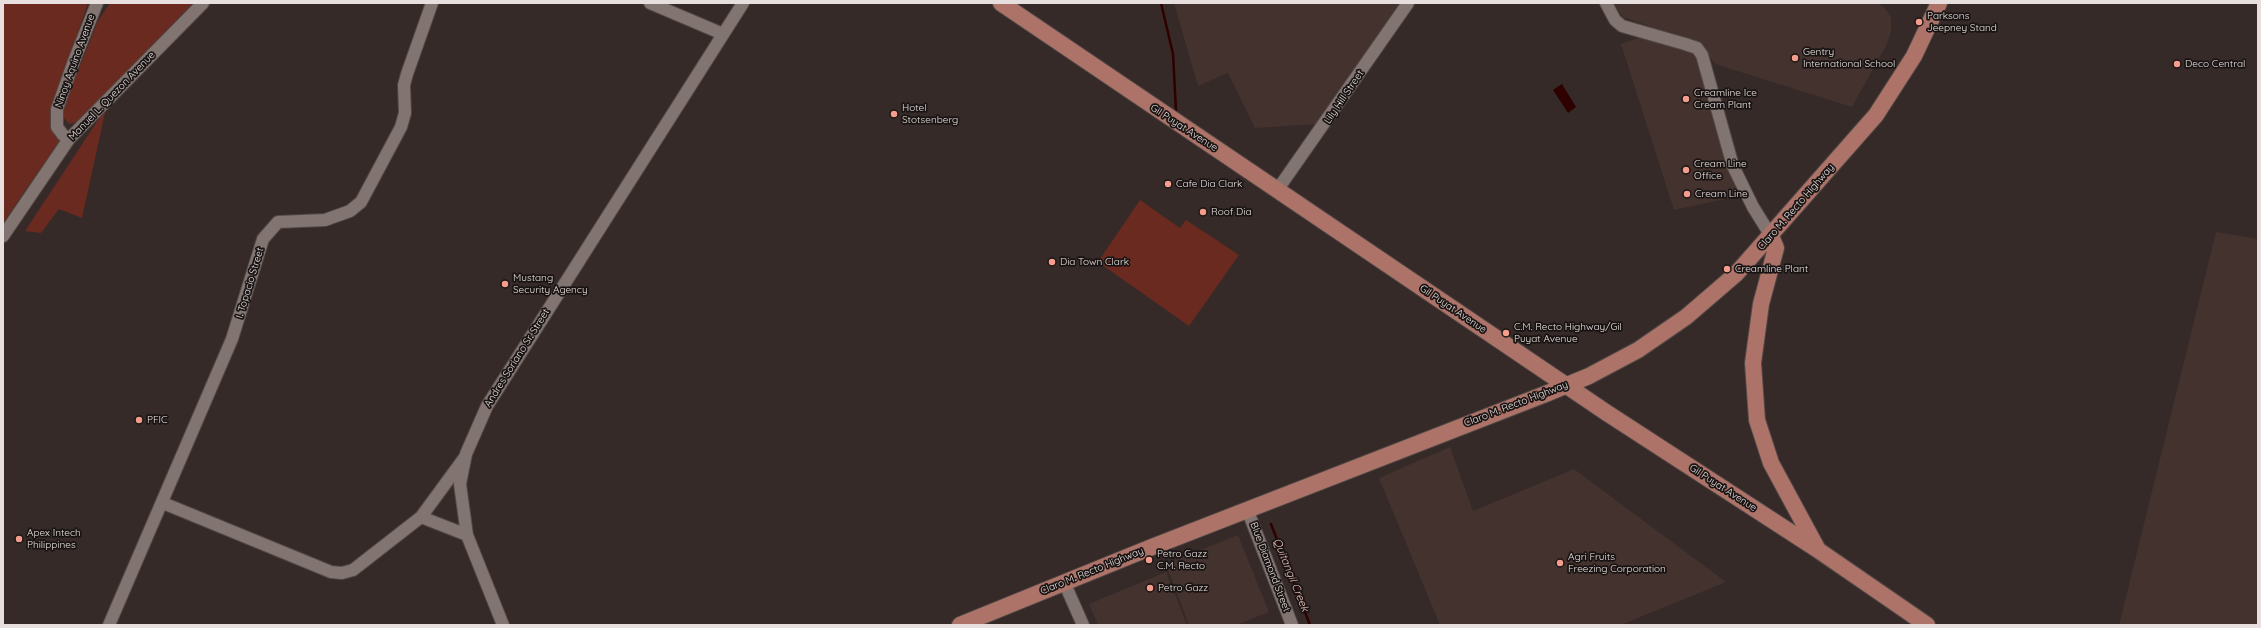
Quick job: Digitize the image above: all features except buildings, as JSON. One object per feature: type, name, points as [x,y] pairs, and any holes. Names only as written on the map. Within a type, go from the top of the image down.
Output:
[{"type":"main road","name":"Gil Puyat Avenue","points":[[1001,3],[1122,86],[1278,189],[1568,385],[1607,413],[1818,550],[1927,625]]},
{"type":"main road","name":"Claro M. Recto Highway","points":[[960,625],[1247,509],[1568,385],[1617,362],[1672,328],[1724,286],[1771,236],[1796,205],[1876,115],[1914,56],[1939,3]]},
{"type":"main road","points":[[1771,236],[1776,248],[1761,304],[1753,363],[1757,420],[1771,463],[1818,550]]},
{"type":"street","name":"Ninoy Aquino Avenue","points":[[69,139],[63,135],[58,127],[57,109],[74,60],[97,3]]},
{"type":"street","name":"Manuel L. Quezon Avenue","points":[[3,236],[69,139],[203,3]]},
{"type":"street","name":"I. Topacio Street","points":[[109,625],[131,571],[163,503],[232,339],[263,239],[278,222],[325,220],[350,211],[361,202],[401,127],[405,113],[404,85],[432,3]]},
{"type":"street","points":[[650,3],[723,34]]},
{"type":"street","name":"Andres Soriano Sr. Street","points":[[503,625],[467,535],[460,484],[466,454],[487,406],[743,3]]},
{"type":"street","name":"Lily Hill Street","points":[[1278,189],[1408,3]]},
{"type":"street","points":[[1606,3],[1614,20],[1622,26],[1697,48],[1702,55],[1721,130],[1734,171],[1771,236]]},
{"type":"street","points":[[163,503],[331,572],[342,573],[353,570],[421,517],[466,454]]},
{"type":"street","name":"Blue Diamond Street","points":[[1247,509],[1292,625]]},
{"type":"street","points":[[421,517],[467,535]]},
{"type":"street","points":[[1064,582],[1082,625]]},
{"type":"shaded area","points":[[3,3],[88,3],[55,98],[60,140],[3,223]]},
{"type":"shaded area","points":[[110,3],[193,3],[77,122],[69,124],[63,117],[64,106],[98,21]]},
{"type":"shaded area","points":[[1174,3],[1400,3],[1318,124],[1255,128],[1228,73],[1198,86]]},
{"type":"shaded area","name":"Gentry International School","points":[[1613,3],[1877,3],[1884,7],[1891,17],[1891,32],[1886,46],[1852,107],[1715,64],[1700,44],[1623,17]]},
{"type":"shaded area","points":[[1638,38],[1679,45],[1696,54],[1739,196],[1674,210],[1621,44]]},
{"type":"shaded area","points":[[1562,84],[1576,107],[1568,113],[1553,90]]},
{"type":"shaded area","points":[[106,108],[82,218],[59,209],[41,233],[25,231]]},
{"type":"shaded area","points":[[1140,200],[1180,228],[1186,220],[1239,255],[1189,326],[1098,262]]},
{"type":"shaded area","points":[[2216,232],[2258,239],[2258,625],[2119,625]]},
{"type":"shaded area","points":[[1450,447],[1473,511],[1574,469],[1726,582],[1621,625],[1440,625],[1379,478]]},
{"type":"shaded area","points":[[1238,535],[1269,612],[1236,625],[1189,625],[1166,564]]},
{"type":"shaded area","name":"Petro Gazz","points":[[1166,572],[1187,625],[1098,625],[1089,604]]},
{"type":"waterway","name":"Quitangil Creek","points":[[1161,3],[1173,54],[1176,111]]},
{"type":"waterway","name":"Quitangil Creek","points":[[1271,524],[1310,625]]},
{"type":"place","name":"Parksons Jeepney Stand","points":[[1919,22]]},
{"type":"place","name":"Gentry International School","points":[[1795,58]]},
{"type":"place","name":"Deco Central","points":[[2177,64]]},
{"type":"place","name":"Creamline Ice Cream Plant","points":[[1686,99]]},
{"type":"place","name":"Hotel Stotsenberg","points":[[894,114]]},
{"type":"place","name":"Cream Line Office","points":[[1686,170]]},
{"type":"place","name":"Cafe Dia Clark","points":[[1168,184]]},
{"type":"place","name":"Cream Line","points":[[1687,194]]},
{"type":"place","name":"Roof Dia","points":[[1203,212]]},
{"type":"place","name":"Dia Town Clark","points":[[1052,262]]},
{"type":"place","name":"Creamline Plant","points":[[1727,269]]},
{"type":"place","name":"Mustang Security Agency","points":[[505,284]]},
{"type":"place","name":"C.M. Recto Highway/Gil Puyat Avenue","points":[[1506,333]]},
{"type":"place","name":"PFIC","points":[[139,420]]},
{"type":"place","name":"Apex Intech Philippines","points":[[19,539]]},
{"type":"place","name":"Petro Gazz C.M. Recto","points":[[1149,560]]},
{"type":"place","name":"Agri Fruits Freezing Corporation","points":[[1560,563]]},
{"type":"place","name":"Petro Gazz","points":[[1150,588]]}]
